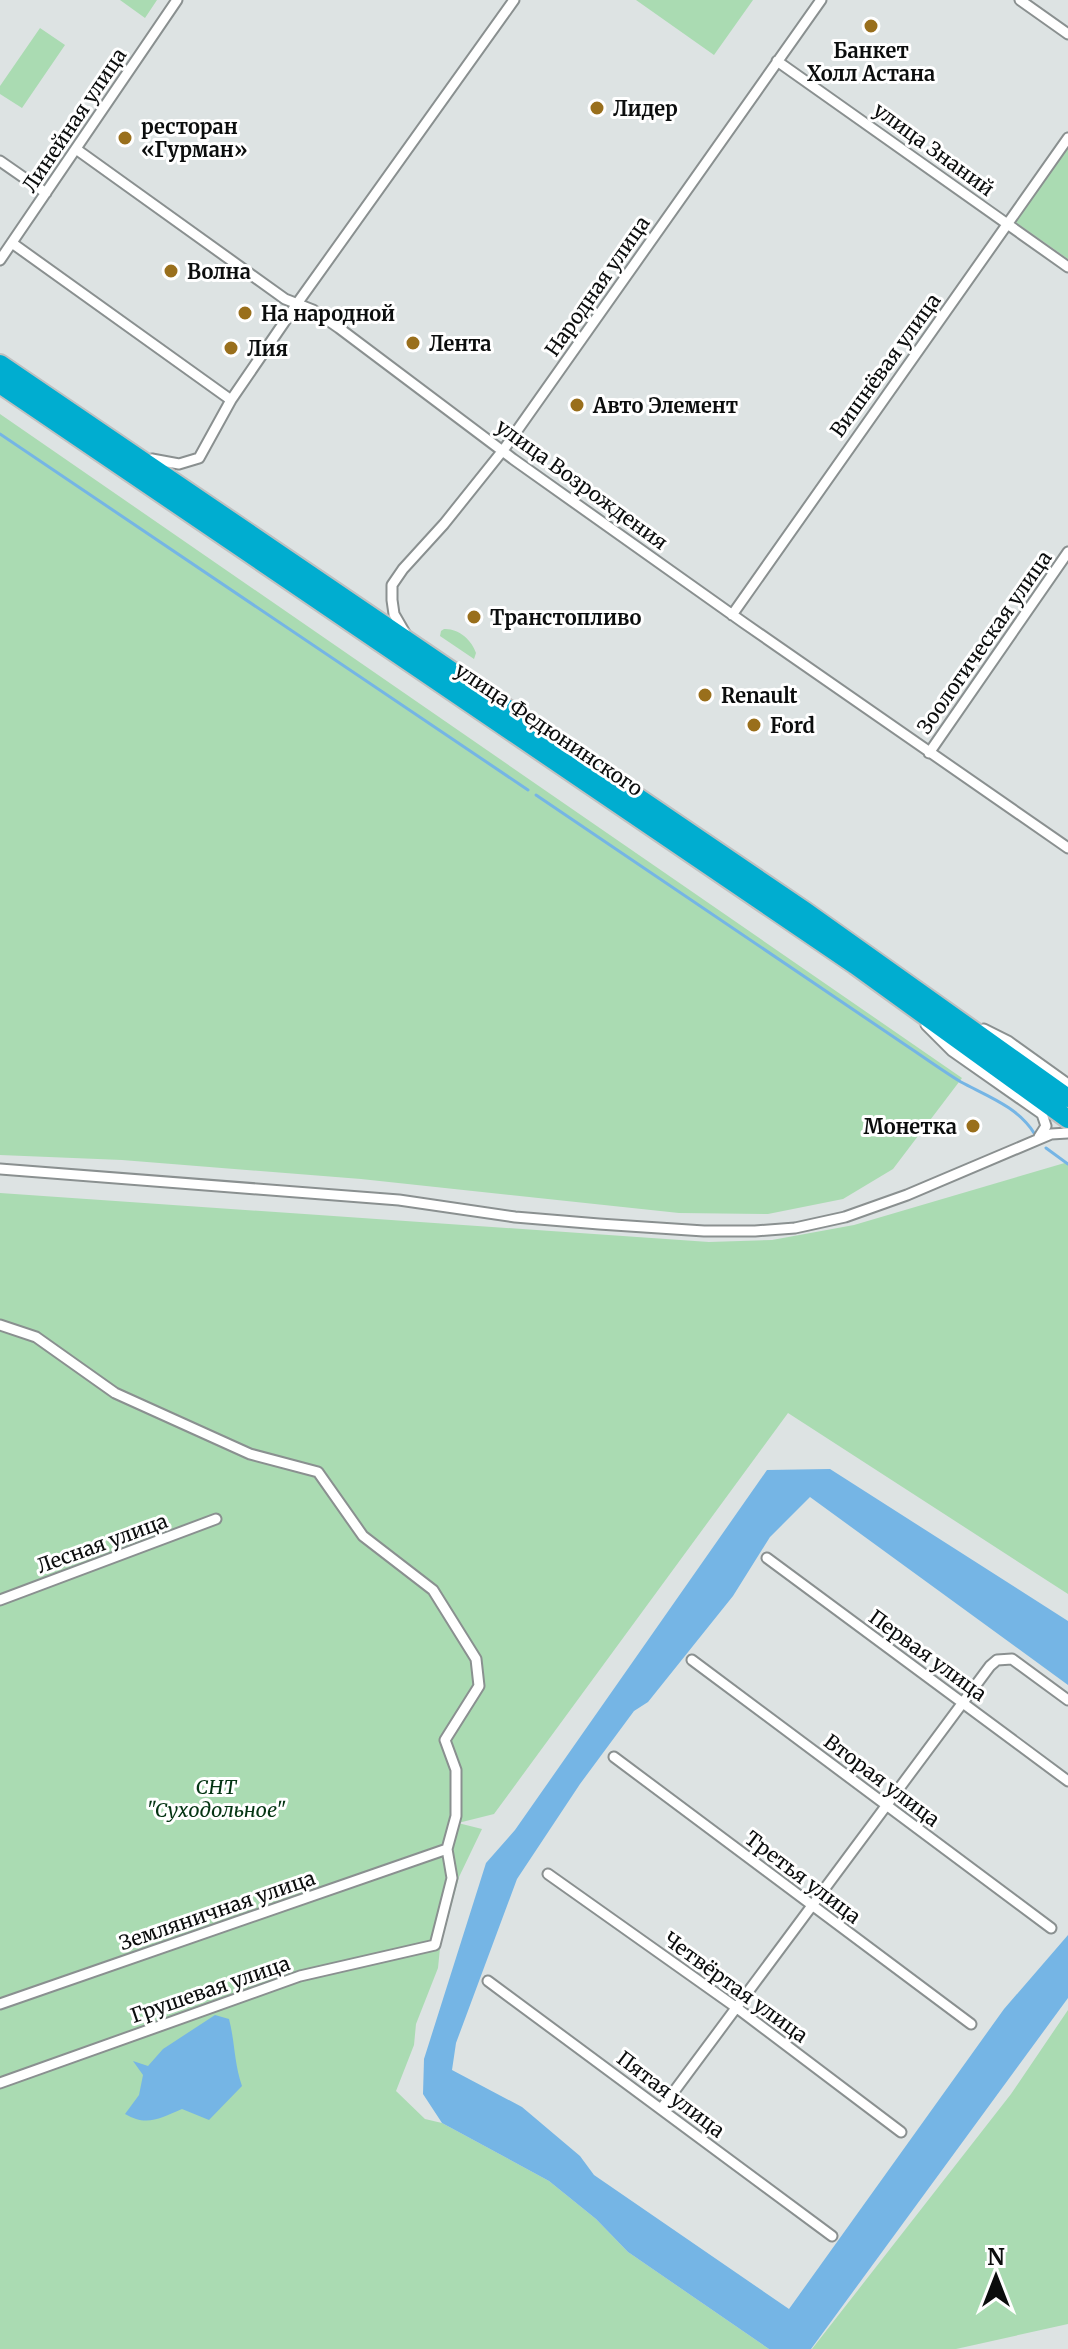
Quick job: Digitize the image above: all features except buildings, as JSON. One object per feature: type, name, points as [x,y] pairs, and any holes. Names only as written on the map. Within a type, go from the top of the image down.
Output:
[{"type":"highway","name":"улица Федюнинского","points":[[0,364],[410,640],[1068,1098]]},
{"type":"highway","name":"улица Федюнинского","points":[[0,384],[893,992],[1068,1119]]},
{"type":"street","name":"Линейная улица","points":[[0,260],[177,0]]},
{"type":"street","points":[[125,448],[170,464],[187,463],[199,458],[231,400],[296,305],[514,0]]},
{"type":"street","name":"Народная улица","points":[[410,640],[394,614],[392,585],[504,449],[821,0]]},
{"type":"street","points":[[1020,0],[1068,34]]},
{"type":"street","name":"улица Знаний","points":[[777,61],[1068,267]]},
{"type":"street","name":"Вишнёвая улица","points":[[732,615],[1068,138]]},
{"type":"street","name":"улица Возрождения","points":[[76,149],[296,305],[313,310],[504,449],[513,459],[1068,848]]},
{"type":"street","points":[[0,161],[46,193]]},
{"type":"street","points":[[12,243],[231,400]]},
{"type":"street","name":"Зоологическая улица","points":[[929,753],[1068,552]]},
{"type":"street","points":[[893,992],[952,1051],[1042,1114],[1046,1126],[1034,1141]]},
{"type":"street","points":[[944,1009],[1008,1041],[1068,1084]]},
{"type":"street","points":[[0,1169],[399,1200],[557,1220],[704,1231],[755,1231],[795,1228],[845,1217],[907,1195],[1057,1132],[1068,1133]]},
{"type":"street","points":[[0,1325],[36,1337],[115,1393],[250,1454],[318,1472],[363,1536],[433,1590],[476,1659],[479,1686],[445,1740],[456,1770],[456,1816],[447,1849]]},
{"type":"street","name":"Лесная улица","points":[[0,1600],[216,1519]]},
{"type":"street","name":"Первая улица","points":[[767,1558],[1068,1781]]},
{"type":"street","points":[[661,2109],[990,1666],[1005,1658],[1012,1659],[1068,1700]]},
{"type":"street","name":"Вторая улица","points":[[692,1660],[1051,1928]]},
{"type":"street","name":"Третья улица","points":[[614,1757],[971,2024]]},
{"type":"street","name":"Грушевая улица","points":[[0,2083],[300,1976],[435,1945],[452,1878],[447,1849]]},
{"type":"street","name":"Земляничная улица","points":[[0,2004],[447,1849]]},
{"type":"street","name":"Четвёртая улица","points":[[548,1874],[737,2008],[901,2132]]},
{"type":"street","name":"Пятая улица","points":[[488,1981],[832,2236]]},
{"type":"green space","points":[[120,0],[157,0],[145,18]]},
{"type":"green space","points":[[636,0],[753,0],[714,55]]},
{"type":"green space","points":[[40,28],[65,45],[22,108],[0,94],[0,86]]},
{"type":"green space","points":[[1068,145],[1068,259],[1014,221]]},
{"type":"green space","points":[[0,414],[962,1078],[893,1169],[843,1199],[768,1214],[679,1213],[361,1179],[122,1160],[0,1155]]},
{"type":"green space","points":[[444,629],[454,630],[468,639],[476,653],[474,659],[440,636]]},
{"type":"green space","name":"СНТ \"Суходольное\"","points":[[1068,1162],[1068,1594],[788,1413],[494,1814],[458,1823],[482,1829],[459,1877],[440,1948],[438,1968],[416,2024],[414,2045],[396,2091],[425,2119],[442,2123],[549,2181],[596,2219],[628,2252],[769,2349],[0,2349],[0,1193],[709,1242],[772,1240],[854,1225]]},
{"type":"green space","points":[[1068,2010],[1068,2324],[956,2349],[812,2349],[1011,2094]]},
{"type":"water","points":[[830,1469],[1068,1621],[1068,1685],[810,1497],[770,1537],[733,1596],[648,1702],[634,1711],[580,1784],[517,1879],[456,2043],[452,2070],[522,2107],[580,2156],[594,2175],[789,2309],[1004,2009],[1068,1935],[1068,1998],[811,2349],[769,2349],[628,2252],[596,2219],[549,2181],[442,2123],[423,2094],[424,2059],[486,1863],[515,1830],[767,1470]]},
{"type":"water","points":[[215,2015],[229,2019],[242,2086],[209,2120],[182,2109],[147,2121],[125,2114],[139,2095],[143,2075],[133,2061],[148,2066],[163,2049]]},
{"type":"waterway","points":[[0,434],[528,790]]},
{"type":"waterway","points":[[536,795],[961,1082],[1011,1109],[1034,1133]]},
{"type":"waterway","points":[[1046,1148],[1068,1164]]},
{"type":"place","name":"Банкет Холл Астана","points":[[871,26]]},
{"type":"place","name":"Лидер","points":[[597,108]]},
{"type":"place","name":"ресторан «Гурман»","points":[[125,138]]},
{"type":"place","name":"Волна","points":[[171,271]]},
{"type":"place","name":"На народной","points":[[245,313]]},
{"type":"place","name":"Лента","points":[[413,343]]},
{"type":"place","name":"Лия","points":[[231,348]]},
{"type":"place","name":"Авто Элемент","points":[[577,405]]},
{"type":"place","name":"Транстопливо","points":[[474,617]]},
{"type":"place","name":"Renault","points":[[705,695]]},
{"type":"place","name":"Ford","points":[[754,725]]},
{"type":"place","name":"Монетка","points":[[973,1126]]}]
